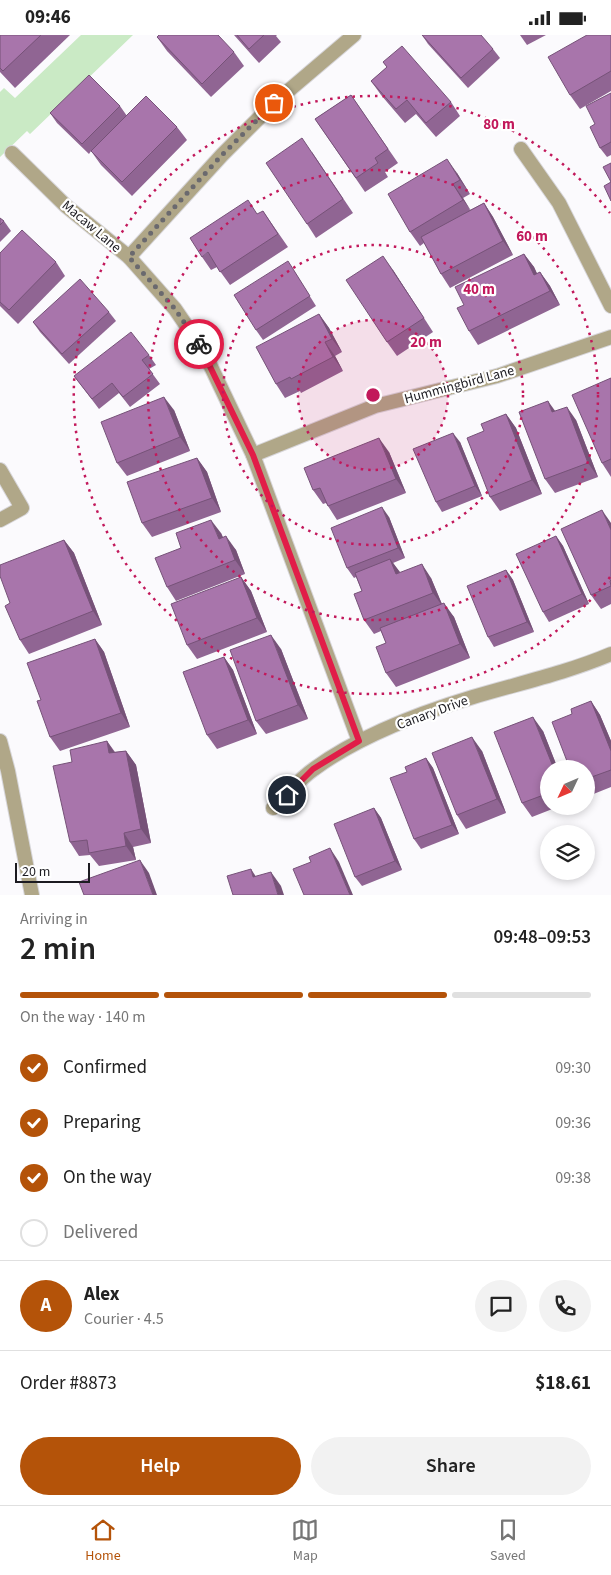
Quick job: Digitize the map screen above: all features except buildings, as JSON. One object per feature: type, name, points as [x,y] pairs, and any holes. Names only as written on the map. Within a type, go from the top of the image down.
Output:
[{"type":"street","points":[[129,257],[222,155],[274,103],[354,35]]},
{"type":"street","points":[[521,149],[559,203],[611,306]]},
{"type":"street","name":"Macaw Lane","points":[[12,153],[66,206],[129,257],[175,309],[203,350],[253,455],[359,741]]},
{"type":"street","name":"Hummingbird Lane","points":[[253,455],[375,406],[497,376],[611,337]]},
{"type":"street","points":[[0,470],[22,508],[0,520]]},
{"type":"street","name":"Canary Drive","points":[[273,808],[313,769],[359,741],[437,709],[560,673],[611,654]]},
{"type":"street","points":[[0,741],[8,771],[32,895]]},
{"type":"green space","points":[[81,35],[133,35],[30,134],[27,131],[0,157],[0,92],[4,88],[15,98]]},
{"type":"way so far","points":[[199,344],[175,309],[129,257],[222,155],[274,103]]},
{"type":"route","points":[[199,344],[253,455],[359,741],[313,769],[287,795]]}]
